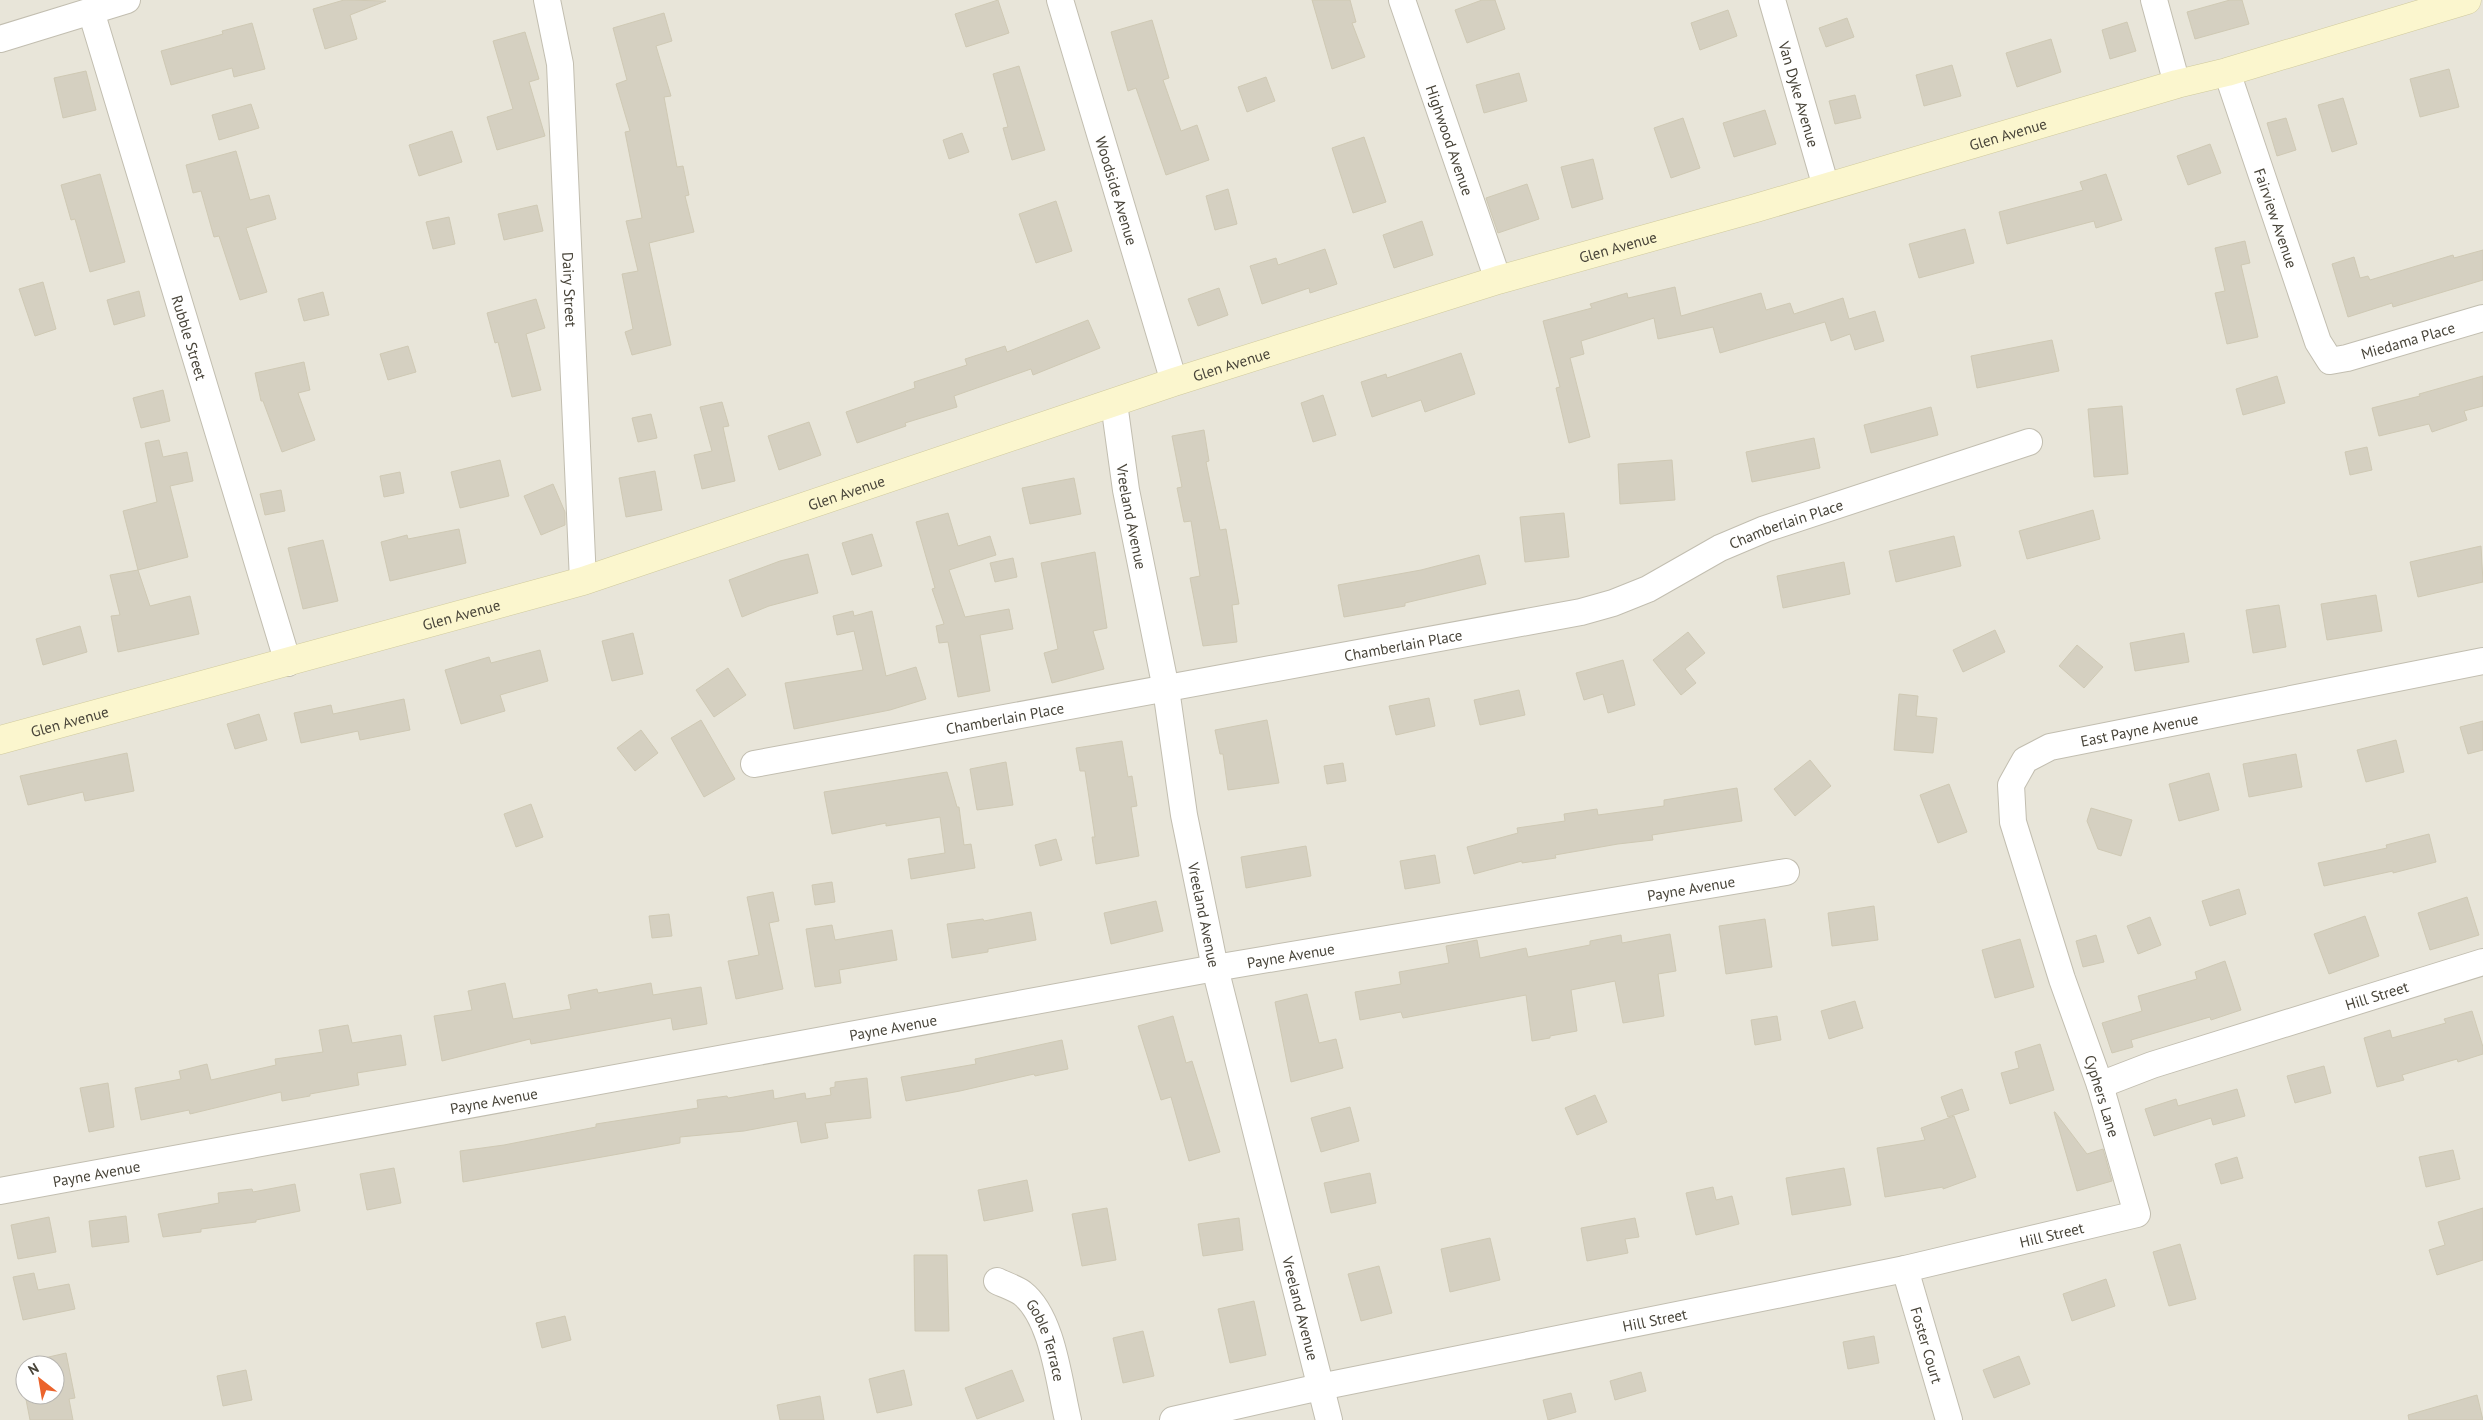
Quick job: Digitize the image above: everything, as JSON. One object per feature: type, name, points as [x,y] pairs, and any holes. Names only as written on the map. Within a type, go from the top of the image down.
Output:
[{"type":"street","points":[[0,39],[126,0]]},
{"type":"street","name":"Dairy Street","points":[[546,0],[560,64],[583,581]]},
{"type":"street","name":"Woodside Avenue","points":[[1060,0],[1174,382]]},
{"type":"street","name":"Highwood Avenue","points":[[1402,0],[1498,280]]},
{"type":"street","name":"Van Dyke Avenue","points":[[1772,0],[1826,187]]},
{"type":"street","points":[[2154,0],[2177,84]]},
{"type":"street","name":"Glen Avenue","points":[[0,740],[583,581],[1174,382],[1498,280],[1826,187],[2177,84],[2227,72],[2467,0]]},
{"type":"street","name":"Rubble Street","points":[[91,12],[288,663]]},
{"type":"street","name":"Fairview Avenue","points":[[2227,72],[2318,342],[2330,361]]},
{"type":"street","name":"Miedama Place","points":[[2330,361],[2347,358],[2483,318]]},
{"type":"street","name":"Vreeland Avenue","points":[[1114,403],[1126,490],[1166,689],[1184,815],[1215,968],[1329,1420]]},
{"type":"street","name":"Chamberlain Place","points":[[754,764],[1581,612],[1613,603],[1648,589],[1720,548],[1765,529],[2029,442]]},
{"type":"street","name":"East Payne Avenue","points":[[2062,979],[2013,822],[2011,785],[2025,760],[2050,748],[2483,661]]},
{"type":"street","name":"Payne Avenue","points":[[0,1191],[1215,968],[1786,872]]},
{"type":"street","name":"Hill Street","points":[[2100,1085],[2152,1064],[2483,962]]},
{"type":"street","name":"Cyphers Lane","points":[[2062,979],[2100,1085],[2137,1214]]},
{"type":"street","name":"Hill Street","points":[[1172,1420],[1320,1387],[1904,1268],[2137,1214]]},
{"type":"street","name":"Foster Court","points":[[1904,1268],[1949,1420]]},
{"type":"street","name":"Goble Terrace","points":[[997,1281],[1022,1293],[1037,1310],[1049,1339],[1068,1420]]},
{"type":"shaded area","points":[[0,0],[2483,0],[2483,1420],[0,1420]]},
{"type":"building","points":[[344,0],[386,1],[350,15],[357,39],[325,49],[313,9]]},
{"type":"building","points":[[998,0],[1009,33],[966,47],[955,14]]},
{"type":"building","points":[[1312,0],[1350,0],[1356,22],[1352,23],[1365,57],[1332,69]]},
{"type":"building","points":[[1482,0],[1495,0],[1505,29],[1467,43],[1455,10]]},
{"type":"building","points":[[2230,0],[2242,0],[2249,24],[2195,39],[2187,12]]},
{"type":"building","points":[[1728,10],[1737,36],[1700,50],[1691,23]]},
{"type":"building","points":[[664,13],[672,41],[656,46],[671,96],[664,97],[677,167],[683,166],[689,195],[685,196],[694,232],[649,243],[671,345],[632,355],[625,332],[633,329],[622,274],[638,271],[626,221],[642,218],[625,132],[630,131],[616,84],[627,80],[613,28]]},
{"type":"building","points":[[1847,18],[1854,37],[1826,47],[1819,28]]},
{"type":"building","points":[[1152,20],[1169,78],[1163,80],[1181,131],[1197,125],[1209,160],[1166,175],[1136,88],[1128,91],[1111,32]]},
{"type":"building","points":[[2127,22],[2136,51],[2110,59],[2102,30]]},
{"type":"building","points":[[252,23],[265,69],[234,77],[232,68],[171,85],[161,51],[223,34],[222,31]]},
{"type":"building","points":[[525,32],[539,79],[529,82],[545,136],[497,150],[487,117],[513,109],[493,41]]},
{"type":"building","points":[[2051,39],[2061,72],[2017,87],[2006,53]]},
{"type":"building","points":[[1952,65],[1961,96],[1924,106],[1916,75]]},
{"type":"building","points":[[1019,66],[1045,150],[1012,160],[1003,128],[1008,127],[993,74]]},
{"type":"building","points":[[2449,69],[2459,107],[2420,117],[2410,79]]},
{"type":"building","points":[[86,71],[96,110],[63,118],[54,78]]},
{"type":"building","points":[[1519,73],[1527,101],[1484,113],[1476,85]]},
{"type":"building","points":[[1266,77],[1275,101],[1247,112],[1238,87]]},
{"type":"building","points":[[1855,95],[1861,118],[1835,124],[1829,101]]},
{"type":"building","points":[[2343,98],[2357,144],[2332,152],[2318,105]]},
{"type":"building","points":[[251,104],[259,128],[219,140],[212,115]]},
{"type":"building","points":[[1765,110],[1776,144],[1734,157],[1723,123]]},
{"type":"building","points":[[1683,118],[1700,168],[1671,178],[1654,128]]},
{"type":"building","points":[[2286,118],[2296,150],[2277,156],[2267,123]]},
{"type":"building","points":[[452,131],[462,162],[419,176],[409,145]]},
{"type":"building","points":[[962,133],[969,152],[949,159],[943,140]]},
{"type":"building","points":[[1364,137],[1386,202],[1353,213],[1332,148]]},
{"type":"building","points":[[2210,144],[2221,173],[2188,185],[2177,156]]},
{"type":"building","points":[[236,151],[250,200],[269,195],[276,219],[246,228],[267,292],[240,300],[219,236],[214,237],[201,191],[193,193],[186,165]]},
{"type":"building","points":[[1593,159],[1603,199],[1572,208],[1561,167]]},
{"type":"building","points":[[100,174],[125,262],[90,272],[75,219],[71,220],[61,185]]},
{"type":"building","points":[[2106,174],[2122,220],[2096,228],[2094,221],[2007,244],[1999,212],[2083,190],[2080,182]]},
{"type":"building","points":[[1527,184],[1539,219],[1498,233],[1486,198]]},
{"type":"building","points":[[1228,189],[1237,224],[1215,230],[1206,196]]},
{"type":"building","points":[[1056,201],[1072,251],[1036,263],[1019,214]]},
{"type":"building","points":[[537,205],[543,231],[504,240],[498,214]]},
{"type":"building","points":[[449,217],[455,244],[433,249],[426,222]]},
{"type":"building","points":[[1422,221],[1433,255],[1394,268],[1383,235]]},
{"type":"building","points":[[1965,229],[1974,263],[1919,278],[1909,244]]},
{"type":"building","points":[[2245,241],[2250,263],[2241,265],[2258,337],[2227,344],[2215,293],[2225,291],[2215,248]]},
{"type":"building","points":[[1325,249],[1337,284],[1310,293],[1309,288],[1262,304],[1250,266],[1276,258],[1278,265]]},
{"type":"building","points":[[2483,250],[2483,280],[2393,307],[2392,303],[2348,317],[2332,264],[2354,257],[2360,278],[2368,276],[2370,280],[2453,255],[2454,258]]},
{"type":"building","points":[[43,282],[56,329],[35,336],[19,289]]},
{"type":"building","points":[[1675,287],[1681,316],[1761,293],[1766,310],[1790,303],[1794,314],[1843,298],[1849,319],[1875,311],[1884,341],[1855,350],[1850,334],[1831,341],[1825,322],[1720,353],[1713,327],[1658,339],[1654,318],[1581,341],[1584,354],[1570,358],[1590,437],[1569,443],[1556,388],[1560,387],[1543,321],[1592,308],[1590,304],[1627,293],[1628,298]]},
{"type":"building","points":[[1219,288],[1228,315],[1198,326],[1188,299]]},
{"type":"building","points":[[139,291],[145,316],[114,325],[107,300]]},
{"type":"building","points":[[323,292],[329,315],[304,321],[298,299]]},
{"type":"building","points":[[536,299],[545,328],[526,334],[541,390],[512,397],[498,342],[495,343],[487,313]]},
{"type":"building","points":[[1088,320],[1100,348],[1033,375],[1031,369],[954,396],[957,407],[905,423],[906,426],[857,443],[846,412],[915,388],[914,382],[967,365],[965,359],[1005,346],[1007,352]]},
{"type":"building","points":[[2052,340],[2059,371],[1977,388],[1971,356]]},
{"type":"building","points":[[408,346],[416,372],[388,380],[380,354]]},
{"type":"building","points":[[1461,353],[1475,394],[1425,412],[1421,400],[1372,417],[1361,382],[1386,374],[1387,378]]},
{"type":"building","points":[[304,362],[310,390],[298,393],[315,440],[282,452],[263,401],[261,401],[255,373]]},
{"type":"building","points":[[2277,376],[2285,403],[2243,415],[2236,389]]},
{"type":"building","points":[[2483,376],[2483,406],[2464,411],[2467,420],[2432,432],[2429,424],[2379,436],[2372,408],[2420,396],[2419,394]]},
{"type":"building","points":[[163,390],[170,421],[141,428],[133,398]]},
{"type":"building","points":[[1323,395],[1336,435],[1313,442],[1301,403]]},
{"type":"building","points":[[722,402],[729,426],[723,427],[735,481],[702,489],[694,455],[712,451],[700,407]]},
{"type":"building","points":[[2122,406],[2128,474],[2094,477],[2088,409]]},
{"type":"building","points":[[1931,407],[1938,435],[1871,453],[1864,425]]},
{"type":"building","points":[[651,414],[657,438],[638,442],[632,418]]},
{"type":"building","points":[[809,422],[821,455],[779,470],[768,436]]},
{"type":"building","points":[[1204,430],[1209,461],[1206,462],[1220,530],[1226,529],[1239,604],[1232,605],[1237,642],[1203,646],[1190,578],[1200,576],[1191,521],[1184,522],[1177,488],[1182,487],[1172,436]]},
{"type":"building","points":[[1814,438],[1820,468],[1752,482],[1746,452]]},
{"type":"building","points":[[159,440],[163,457],[187,452],[193,481],[170,486],[188,557],[138,570],[123,511],[157,502],[145,443]]},
{"type":"building","points":[[2367,447],[2372,470],[2350,475],[2345,452]]},
{"type":"building","points":[[500,460],[509,496],[460,508],[451,472]]},
{"type":"building","points":[[1672,460],[1675,500],[1620,504],[1618,464]]},
{"type":"building","points":[[655,471],[662,510],[626,517],[619,478]]},
{"type":"building","points":[[400,472],[404,493],[384,497],[380,476]]},
{"type":"building","points":[[1074,478],[1081,514],[1030,524],[1022,488]]},
{"type":"building","points":[[553,484],[565,512],[565,525],[541,535],[524,496]]},
{"type":"building","points":[[281,490],[285,511],[265,515],[260,494]]},
{"type":"building","points":[[2093,510],[2100,539],[2027,559],[2019,531]]},
{"type":"building","points":[[948,513],[958,546],[990,536],[996,555],[949,570],[965,617],[1009,609],[1013,629],[980,635],[990,691],[958,697],[948,642],[939,643],[936,626],[944,624],[932,589],[935,588],[916,522]]},
{"type":"building","points":[[1564,513],[1569,557],[1525,562],[1520,517]]},
{"type":"building","points":[[459,529],[466,563],[390,581],[381,542],[407,535],[408,539]]},
{"type":"building","points":[[872,534],[882,566],[852,575],[842,543]]},
{"type":"building","points":[[1954,536],[1961,566],[1896,582],[1889,551]]},
{"type":"building","points":[[323,540],[338,601],[303,609],[288,548]]},
{"type":"building","points":[[2481,546],[2483,582],[2418,597],[2410,562]]},
{"type":"building","points":[[1095,552],[1107,628],[1093,631],[1104,669],[1052,683],[1044,653],[1058,649],[1041,563]]},
{"type":"building","points":[[808,554],[818,593],[769,606],[742,617],[729,580],[780,561]]},
{"type":"building","points":[[1479,555],[1486,584],[1405,603],[1405,606],[1344,617],[1338,585],[1421,570]]},
{"type":"building","points":[[1013,558],[1017,577],[995,582],[990,563]]},
{"type":"building","points":[[1844,562],[1850,594],[1783,608],[1777,576]]},
{"type":"building","points":[[138,570],[150,606],[190,596],[199,634],[118,652],[111,616],[120,615],[110,575]]},
{"type":"building","points":[[2376,595],[2382,631],[2327,640],[2321,604]]},
{"type":"building","points":[[2279,605],[2286,647],[2253,653],[2246,610]]},
{"type":"building","points":[[853,611],[854,616],[872,611],[886,676],[916,667],[926,699],[890,710],[794,729],[785,683],[863,670],[854,631],[837,635],[833,616]]},
{"type":"building","points":[[80,626],[87,652],[43,665],[36,639]]},
{"type":"building","points":[[1995,630],[2005,652],[1963,672],[1953,650]]},
{"type":"building","points":[[1688,632],[1705,653],[1685,669],[1696,683],[1681,695],[1653,660]]},
{"type":"building","points":[[633,633],[643,674],[612,681],[602,641]]},
{"type":"building","points":[[2184,633],[2189,662],[2135,671],[2130,643]]},
{"type":"building","points":[[2077,645],[2103,667],[2084,688],[2059,666]]},
{"type":"building","points":[[540,650],[548,681],[500,695],[505,711],[461,724],[445,670],[489,657],[491,663]]},
{"type":"building","points":[[1623,660],[1635,705],[1608,713],[1603,694],[1584,700],[1576,673]]},
{"type":"building","points":[[728,668],[746,695],[714,717],[696,690]]},
{"type":"building","points":[[1519,690],[1525,715],[1480,725],[1474,700]]},
{"type":"building","points":[[1899,694],[1918,696],[1916,716],[1937,718],[1933,753],[1894,750]]},
{"type":"building","points":[[1429,698],[1435,726],[1396,735],[1389,706]]},
{"type":"building","points":[[404,699],[410,730],[360,740],[358,731],[301,743],[294,713],[331,705],[333,714]]},
{"type":"building","points":[[259,714],[267,740],[235,749],[227,724]]},
{"type":"building","points":[[701,720],[735,779],[704,797],[671,738]]},
{"type":"building","points":[[1267,720],[1279,783],[1228,790],[1223,754],[1220,754],[1215,730]]},
{"type":"building","points":[[2483,721],[2483,750],[2468,754],[2460,727]]},
{"type":"building","points":[[641,730],[658,753],[635,771],[617,748]]},
{"type":"building","points":[[2396,740],[2404,772],[2366,782],[2357,750]]},
{"type":"building","points":[[1122,741],[1128,777],[1132,776],[1137,806],[1131,807],[1139,856],[1096,864],[1092,837],[1095,837],[1085,771],[1080,771],[1076,748]]},
{"type":"building","points":[[127,753],[134,791],[85,801],[83,792],[28,805],[20,776]]},
{"type":"building","points":[[2296,754],[2302,787],[2249,797],[2243,764]]},
{"type":"building","points":[[1810,760],[1831,786],[1795,816],[1774,789]]},
{"type":"building","points":[[1006,762],[1013,805],[977,810],[970,769]]},
{"type":"building","points":[[1343,763],[1346,781],[1327,784],[1324,766]]},
{"type":"building","points":[[947,772],[957,807],[959,807],[964,845],[971,844],[975,868],[911,879],[908,859],[945,853],[940,817],[886,826],[886,823],[832,834],[824,792]]},
{"type":"building","points":[[2209,773],[2219,810],[2179,821],[2169,784]]},
{"type":"building","points":[[1949,784],[1967,832],[1938,843],[1920,795]]},
{"type":"building","points":[[1737,788],[1742,821],[1652,835],[1653,840],[1555,855],[1556,858],[1522,863],[1522,861],[1474,874],[1467,847],[1518,833],[1517,828],[1565,821],[1564,814],[1597,809],[1598,815],[1664,806],[1664,800]]},
{"type":"building","points":[[531,804],[543,837],[516,847],[504,814]]},
{"type":"building","points":[[2091,808],[2132,820],[2121,856],[2098,849],[2087,821]]},
{"type":"building","points":[[2429,834],[2436,862],[2393,873],[2393,871],[2324,886],[2318,863],[2387,848],[2386,845]]},
{"type":"building","points":[[1056,839],[1062,860],[1040,866],[1035,845]]},
{"type":"building","points":[[1306,846],[1311,876],[1246,888],[1241,857]]},
{"type":"building","points":[[1435,855],[1440,883],[1405,889],[1400,861]]},
{"type":"building","points":[[832,882],[835,902],[815,905],[812,885]]},
{"type":"building","points":[[2239,889],[2246,914],[2210,926],[2202,901]]},
{"type":"building","points":[[773,892],[779,921],[769,923],[783,989],[736,999],[728,961],[759,955],[747,897]]},
{"type":"building","points":[[2467,897],[2479,935],[2430,950],[2418,913]]},
{"type":"building","points":[[1156,901],[1163,931],[1111,944],[1104,913]]},
{"type":"building","points":[[1874,906],[1878,940],[1832,946],[1828,913]]},
{"type":"building","points":[[1031,912],[1036,940],[988,949],[988,952],[952,958],[947,924],[983,919],[984,921]]},
{"type":"building","points":[[669,914],[672,936],[652,938],[649,916]]},
{"type":"building","points":[[2365,916],[2379,956],[2329,974],[2314,934]]},
{"type":"building","points":[[2150,917],[2161,945],[2138,954],[2127,926]]},
{"type":"building","points":[[1765,919],[1772,967],[1726,974],[1719,926]]},
{"type":"building","points":[[832,925],[835,940],[892,930],[897,960],[839,970],[841,983],[815,987],[806,929]]},
{"type":"building","points":[[1670,934],[1676,971],[1658,974],[1664,1016],[1623,1023],[1615,981],[1571,990],[1577,1031],[1532,1041],[1526,995],[1403,1018],[1401,1012],[1360,1020],[1355,992],[1401,984],[1399,972],[1449,963],[1446,946],[1477,940],[1480,958],[1526,948],[1528,957],[1590,945],[1590,941],[1621,935],[1622,943]]},
{"type":"building","points":[[2096,935],[2104,962],[2083,967],[2076,941]]},
{"type":"building","points":[[2020,939],[2034,987],[1995,998],[1982,950]]},
{"type":"building","points":[[2225,961],[2241,1010],[2211,1020],[2210,1017],[2131,1040],[2133,1047],[2112,1053],[2102,1023],[2142,1011],[2138,996],[2197,979],[2195,972]]},
{"type":"building","points":[[505,983],[513,1019],[571,1009],[568,995],[597,989],[598,993],[651,983],[653,995],[701,987],[707,1024],[673,1030],[671,1018],[531,1044],[530,1039],[442,1061],[434,1016],[472,1010],[468,991]]},
{"type":"building","points":[[1307,994],[1319,1043],[1336,1039],[1343,1068],[1291,1082],[1275,1002]]},
{"type":"building","points":[[1855,1001],[1863,1028],[1829,1039],[1821,1011]]},
{"type":"building","points":[[2472,1011],[2483,1047],[2483,1054],[2458,1062],[2457,1059],[2402,1075],[2404,1080],[2377,1087],[2364,1038],[2390,1030],[2392,1038],[2446,1023],[2444,1019]]},
{"type":"building","points":[[1173,1016],[1186,1063],[1192,1061],[1220,1152],[1189,1161],[1171,1097],[1161,1100],[1138,1026]]},
{"type":"building","points":[[1777,1016],[1781,1040],[1755,1045],[1751,1020]]},
{"type":"building","points":[[348,1025],[352,1043],[401,1035],[406,1065],[357,1073],[359,1085],[310,1094],[310,1096],[282,1101],[281,1092],[190,1114],[189,1110],[141,1120],[135,1088],[181,1079],[179,1071],[207,1064],[211,1080],[276,1065],[275,1059],[323,1052],[319,1030]]},
{"type":"building","points":[[1062,1040],[1068,1069],[1035,1076],[1034,1074],[906,1101],[901,1077],[976,1064],[975,1059]]},
{"type":"building","points":[[2040,1044],[2054,1090],[2010,1104],[2001,1073],[2019,1068],[2015,1052]]},
{"type":"building","points":[[2324,1066],[2331,1093],[2295,1103],[2287,1076]]},
{"type":"building","points":[[867,1078],[871,1118],[825,1123],[828,1138],[801,1143],[797,1121],[744,1131],[680,1137],[680,1143],[463,1182],[460,1151],[504,1145],[596,1127],[596,1124],[698,1108],[697,1100],[727,1096],[728,1098],[773,1090],[774,1099],[805,1093],[806,1099],[831,1095],[830,1088],[835,1087],[835,1082]]},
{"type":"building","points":[[108,1083],[114,1127],[89,1132],[80,1088]]},
{"type":"building","points":[[1962,1089],[1969,1110],[1948,1117],[1941,1097]]},
{"type":"building","points":[[2237,1089],[2245,1116],[2213,1125],[2211,1118],[2154,1136],[2145,1109],[2176,1099],[2178,1106]]},
{"type":"building","points":[[1595,1095],[1607,1122],[1577,1135],[1565,1108]]},
{"type":"building","points":[[1350,1107],[1359,1141],[1321,1152],[1311,1118]]},
{"type":"building","points":[[2054,1112],[2087,1154],[2103,1149],[2112,1181],[2077,1191]]},
{"type":"building","points":[[1954,1116],[1976,1177],[1943,1189],[1943,1187],[1885,1197],[1877,1148],[1925,1140],[1921,1128]]},
{"type":"building","points":[[2453,1150],[2460,1179],[2426,1187],[2419,1157]]},
{"type":"building","points":[[2237,1157],[2243,1178],[2221,1184],[2215,1164]]},
{"type":"building","points":[[394,1168],[401,1203],[367,1210],[360,1174]]},
{"type":"building","points":[[1844,1168],[1851,1205],[1792,1215],[1786,1178]]},
{"type":"building","points":[[1370,1173],[1376,1203],[1331,1213],[1324,1183]]},
{"type":"building","points":[[1027,1180],[1033,1211],[984,1221],[978,1190]]},
{"type":"building","points":[[295,1184],[300,1211],[256,1220],[256,1222],[201,1229],[201,1232],[163,1237],[158,1214],[219,1203],[218,1193],[252,1189],[253,1192]]},
{"type":"building","points":[[1713,1187],[1716,1200],[1732,1196],[1739,1224],[1696,1235],[1686,1193]]},
{"type":"building","points":[[1107,1208],[1116,1260],[1082,1266],[1072,1214]]},
{"type":"building","points":[[2483,1208],[2483,1260],[2437,1275],[2429,1250],[2445,1245],[2438,1222]]},
{"type":"building","points":[[126,1216],[129,1242],[92,1247],[89,1221]]},
{"type":"building","points":[[49,1217],[56,1252],[18,1259],[11,1225]]},
{"type":"building","points":[[1239,1218],[1243,1250],[1203,1256],[1198,1224]]},
{"type":"building","points":[[1635,1218],[1639,1237],[1625,1239],[1628,1253],[1587,1261],[1581,1228]]},
{"type":"building","points":[[1490,1238],[1500,1280],[1450,1292],[1441,1249]]},
{"type":"building","points":[[2180,1244],[2196,1299],[2169,1306],[2153,1252]]},
{"type":"building","points":[[914,1255],[947,1255],[949,1331],[915,1331]]},
{"type":"building","points":[[1379,1266],[1392,1313],[1361,1321],[1348,1274]]},
{"type":"building","points":[[34,1273],[38,1290],[69,1284],[75,1309],[23,1320],[13,1277]]},
{"type":"building","points":[[2106,1279],[2115,1306],[2072,1321],[2063,1294]]},
{"type":"building","points":[[1254,1301],[1266,1355],[1230,1363],[1218,1309]]},
{"type":"building","points":[[565,1316],[571,1340],[542,1348],[536,1323]]},
{"type":"building","points":[[1143,1331],[1154,1376],[1123,1383],[1113,1338]]},
{"type":"building","points":[[1874,1336],[1879,1363],[1848,1369],[1843,1342]]},
{"type":"building","points":[[66,1353],[75,1398],[69,1399],[73,1420],[30,1420],[27,1405],[65,1405],[65,1355],[57,1355]]},
{"type":"building","points":[[2019,1356],[2030,1384],[1994,1398],[1983,1370]]},
{"type":"building","points":[[246,1370],[252,1400],[223,1406],[217,1376]]},
{"type":"building","points":[[904,1370],[912,1405],[877,1413],[869,1379]]},
{"type":"building","points":[[1012,1370],[1024,1401],[977,1419],[965,1388]]},
{"type":"building","points":[[1641,1372],[1646,1391],[1615,1400],[1610,1381]]},
{"type":"building","points":[[1571,1393],[1576,1412],[1548,1420],[1543,1400]]},
{"type":"building","points":[[2477,1395],[2483,1420],[2409,1420],[2408,1415]]},
{"type":"building","points":[[820,1396],[824,1420],[780,1420],[777,1405]]}]
